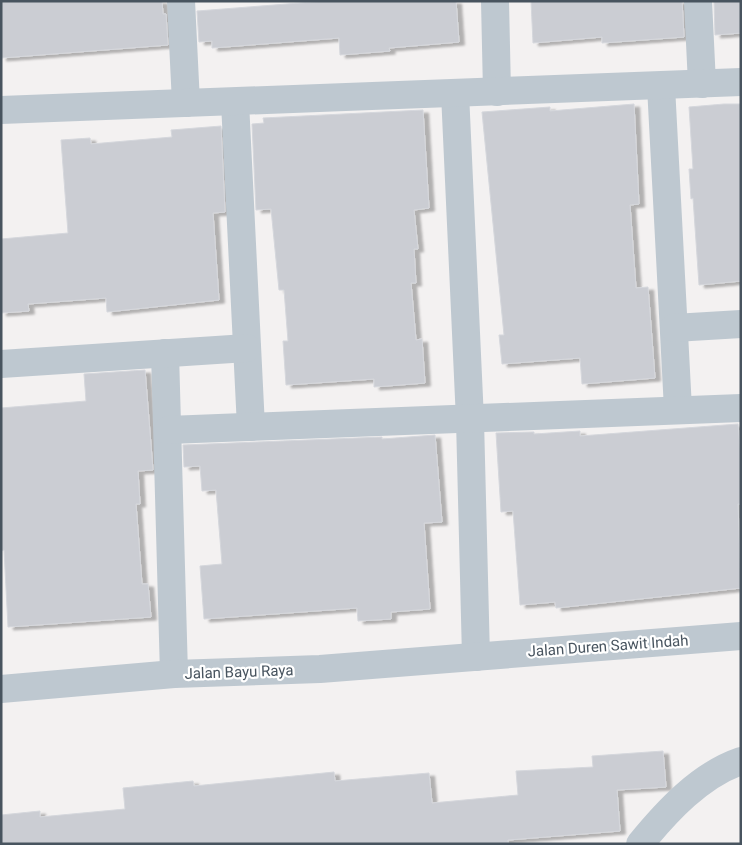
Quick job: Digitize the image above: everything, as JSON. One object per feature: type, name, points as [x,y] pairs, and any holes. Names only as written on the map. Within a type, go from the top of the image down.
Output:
[{"type":"street","points":[[181,1],[186,103]]},
{"type":"street","points":[[495,1],[497,92]]},
{"type":"street","points":[[698,1],[702,84]]},
{"type":"street","points":[[1,110],[741,82]]},
{"type":"street","points":[[662,86],[678,409]]},
{"type":"street","points":[[455,93],[470,420],[476,657]]},
{"type":"street","points":[[235,102],[251,427]]},
{"type":"street","points":[[674,328],[741,324]]},
{"type":"street","points":[[1,364],[247,348]]},
{"type":"street","points":[[165,353],[174,674]]},
{"type":"street","points":[[168,430],[470,420],[678,409],[741,408]]},
{"type":"street","name":"Jalan Duren Sawit Indah","points":[[476,657],[741,636]]},
{"type":"street","name":"Jalan Bayu Raya","points":[[1,689],[174,674],[320,669],[476,657]]},
{"type":"street","points":[[640,844],[692,789],[727,765],[741,761]]},
{"type":"building","points":[[1,1],[162,1],[163,14],[166,14],[168,45],[1,58]]},
{"type":"building","points":[[325,1],[456,1],[459,42],[389,48],[390,51],[340,55],[339,38],[212,48],[212,41],[199,42],[197,11]]},
{"type":"building","points":[[531,1],[682,1],[684,37],[602,43],[602,37],[533,43]]},
{"type":"building","points":[[714,1],[741,1],[741,33],[715,35]]},
{"type":"building","points":[[634,104],[639,204],[630,205],[636,288],[648,287],[655,378],[582,384],[580,358],[502,364],[499,335],[504,335],[482,112],[550,107],[550,111]]},
{"type":"building","points":[[741,104],[741,281],[699,285],[689,169],[693,169],[689,107]]},
{"type":"building","points":[[423,110],[429,208],[414,210],[418,249],[414,249],[416,283],[411,283],[416,340],[422,339],[425,383],[374,387],[374,379],[286,385],[283,341],[288,341],[284,290],[279,290],[271,209],[256,210],[252,124],[264,123],[263,118]]},
{"type":"building","points":[[221,126],[225,212],[213,213],[219,300],[107,312],[106,298],[28,304],[29,311],[1,313],[1,239],[68,233],[61,140],[90,138],[91,144],[172,137],[171,130]]},
{"type":"building","points":[[145,370],[153,470],[138,471],[140,504],[136,504],[142,584],[148,584],[151,617],[8,627],[4,550],[1,551],[1,408],[86,401],[84,374]]},
{"type":"building","points":[[738,424],[741,458],[741,504],[738,504],[741,588],[556,608],[555,602],[520,605],[513,511],[501,512],[496,433],[534,432],[534,434],[580,431],[580,436]]},
{"type":"building","points":[[435,435],[442,522],[424,523],[430,609],[391,612],[391,619],[358,621],[357,608],[204,619],[200,566],[222,564],[216,490],[202,491],[200,466],[184,467],[183,445],[382,437],[382,439]]},
{"type":"building","points":[[663,751],[666,787],[617,790],[620,831],[508,840],[508,844],[1,844],[1,815],[40,811],[40,817],[125,809],[123,788],[193,781],[194,786],[334,772],[335,781],[429,773],[432,803],[518,795],[516,771],[593,767],[592,756]]}]
